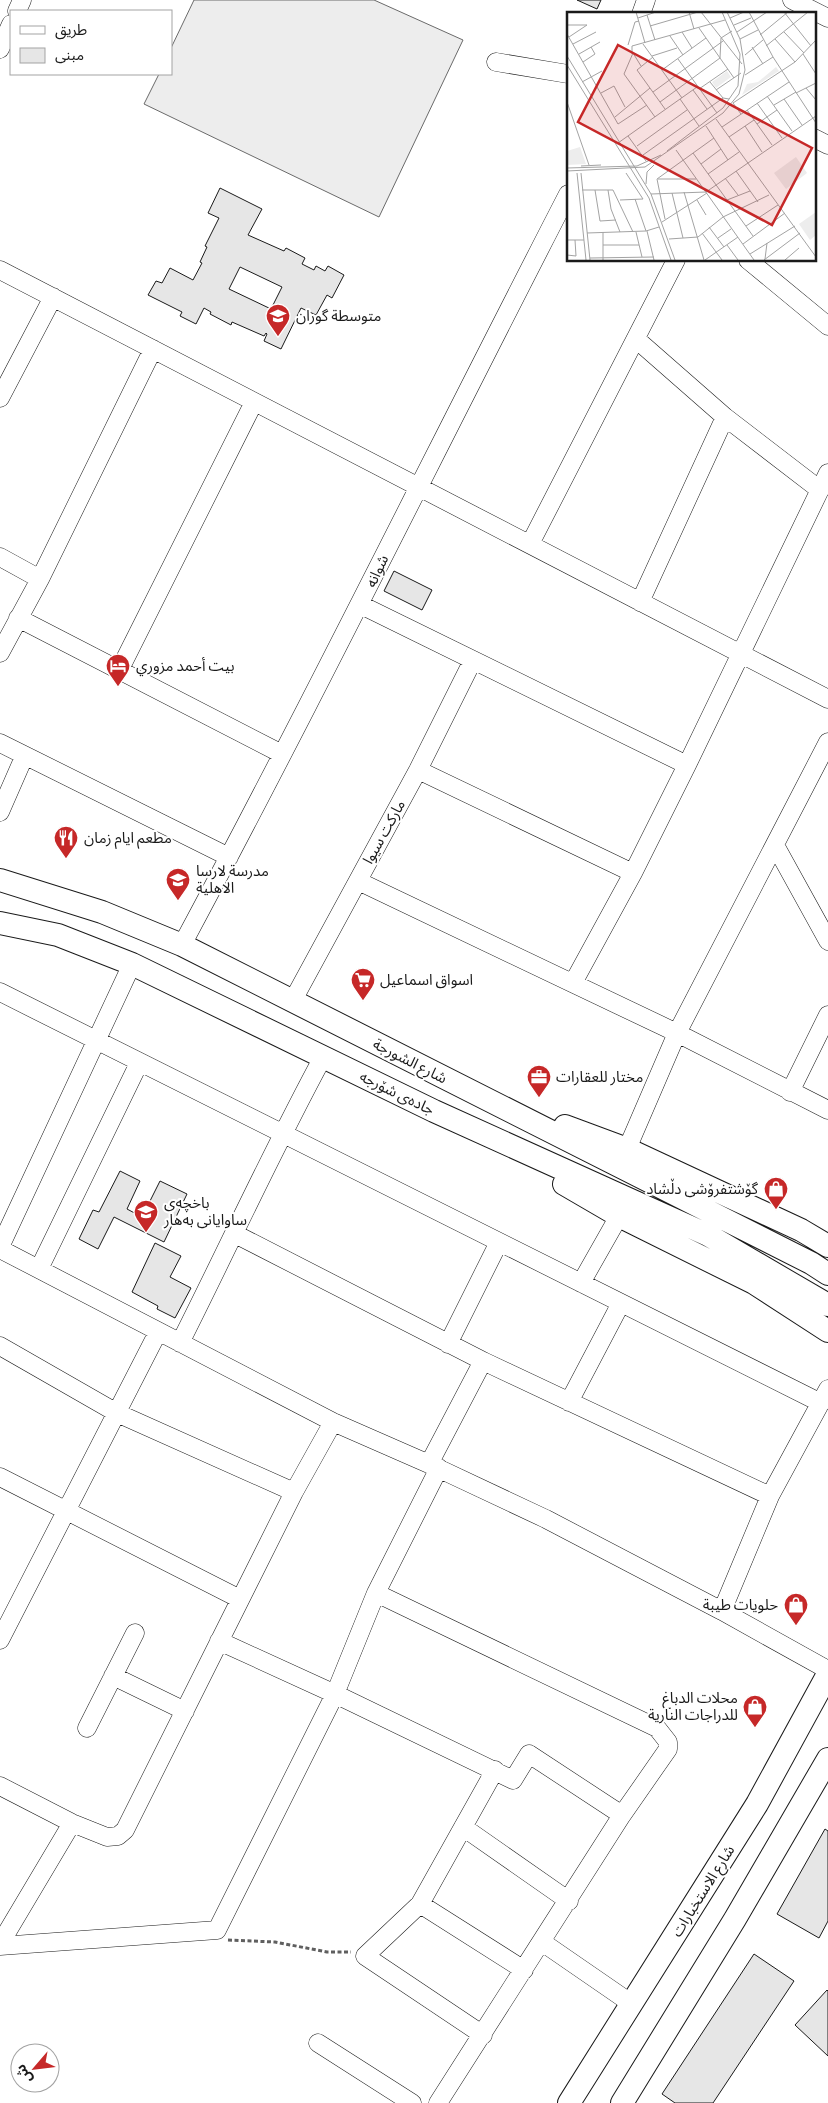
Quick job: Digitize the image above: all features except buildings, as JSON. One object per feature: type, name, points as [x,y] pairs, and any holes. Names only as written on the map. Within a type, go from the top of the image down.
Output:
[{"type":"main road","name":"شارع الشورجة","points":[[0,880],[102,912],[182,945],[820,1268]]},
{"type":"main road","name":"جادەی شۆرجە","points":[[0,923],[58,935],[132,964],[434,1111],[708,1235],[828,1305]]},
{"type":"main road","points":[[261,1027],[284,998]]},
{"type":"main road","points":[[466,1090],[627,1148],[801,1230],[828,1246]]},
{"type":"main road","points":[[434,1111],[619,1216],[754,1283],[828,1331]]},
{"type":"main road","name":"شارع الاستخبارات","points":[[573,2102],[757,1804],[828,1674]]},
{"type":"main road","points":[[622,2103],[735,1920],[828,1759]]},
{"type":"street","points":[[642,12],[646,0]]},
{"type":"street","points":[[792,0],[828,18]]},
{"type":"street","points":[[0,49],[10,26]]},
{"type":"street","points":[[496,62],[567,74]]},
{"type":"street","points":[[816,139],[828,145]]},
{"type":"street","name":"شوانە","points":[[182,945],[361,605],[417,486],[567,196]]},
{"type":"street","points":[[530,544],[675,261]]},
{"type":"street","points":[[749,261],[828,326]]},
{"type":"street","points":[[0,270],[828,699]]},
{"type":"street","points":[[0,398],[53,297]]},
{"type":"street","points":[[636,339],[725,417],[820,490]]},
{"type":"street","points":[[0,653],[40,579],[153,349]]},
{"type":"street","points":[[119,672],[254,402]]},
{"type":"street","points":[[640,602],[725,417]]},
{"type":"street","points":[[573,983],[633,873],[688,766],[828,473]]},
{"type":"street","points":[[0,557],[40,579]]},
{"type":"street","points":[[361,605],[688,766]]},
{"type":"street","points":[[18,618],[119,672],[282,754]]},
{"type":"street","name":"مارکت سیوا","points":[[284,998],[358,881],[418,770],[473,660]]},
{"type":"street","points":[[627,1148],[677,1033],[828,742]]},
{"type":"street","points":[[0,743],[24,757],[229,857]]},
{"type":"street","points":[[0,812],[24,757]]},
{"type":"street","points":[[418,770],[633,873]]},
{"type":"street","points":[[775,845],[828,940]]},
{"type":"street","points":[[358,881],[677,1033],[828,1110]]},
{"type":"street","points":[[132,964],[6,1222],[0,1248],[333,1422],[434,1466],[546,1519],[722,1611],[828,1670]]},
{"type":"street","points":[[0,992],[621,1303],[824,1396],[770,1496],[722,1611]]},
{"type":"street","points":[[790,1092],[828,1015]]},
{"type":"street","points":[[180,1342],[235,1234],[281,1134],[323,1057]]},
{"type":"street","points":[[39,1269],[140,1063]]},
{"type":"street","points":[[581,1283],[619,1216]]},
{"type":"street","points":[[235,1234],[448,1344],[770,1496]]},
{"type":"street","points":[[448,1344],[500,1242]]},
{"type":"street","points":[[569,1402],[621,1303]]},
{"type":"street","points":[[0,1640],[4,1620],[67,1510],[158,1332]]},
{"type":"street","points":[[0,1346],[117,1413],[294,1492]]},
{"type":"street","points":[[3,1947],[217,1930],[335,1694],[376,1593],[483,1361]]},
{"type":"street","points":[[0,1786],[72,1823],[107,1837],[118,1836],[125,1830],[294,1492],[333,1422]]},
{"type":"street","points":[[0,1477],[240,1599]]},
{"type":"street","points":[[376,1593],[661,1732],[668,1742],[668,1749],[622,1815],[438,2103]]},
{"type":"street","points":[[87,1728],[135,1633]]},
{"type":"street","points":[[219,1641],[335,1694],[513,1780],[529,1754],[622,1815]]},
{"type":"street","points":[[113,1676],[185,1710]]},
{"type":"street","points":[[483,2035],[365,1956],[420,1904],[495,1770]]},
{"type":"street","points":[[3,1947],[72,1823]]},
{"type":"street","points":[[463,1827],[569,1900]]},
{"type":"street","points":[[420,1904],[524,1970]]},
{"type":"street","points":[[542,1942],[632,2004]]},
{"type":"street","points":[[318,2043],[412,2103]]},
{"type":"path","points":[[217,1930],[221,1937],[228,1940],[280,1942],[327,1952],[353,1952],[365,1956]]},
{"type":"shaded area","points":[[194,0],[374,0],[463,40],[379,217],[144,104],[158,75],[172,75],[172,46]]},
{"type":"place","name":"متوسطة گوران","points":[[278,337]]},
{"type":"place","name":"بيت أحمد مزوري","points":[[118,687]]},
{"type":"place","name":"مطعم ايام زمان","points":[[66,859]]},
{"type":"place","name":"مدرسة لارسا الاهلية","points":[[178,901]]},
{"type":"place","name":"اسواق اسماعيل","points":[[363,1001]]},
{"type":"place","name":"مختار للعقارات","points":[[539,1098]]},
{"type":"place","name":"گۆشتفرۆشی دڵشاد","points":[[776,1210]]},
{"type":"place","name":"باخچەی ساوایانی بەهار","points":[[146,1233]]},
{"type":"place","name":"حلويات طيبة","points":[[796,1626]]},
{"type":"place","name":"محلات الدباغ للدراجات النارية","points":[[755,1728]]}]
